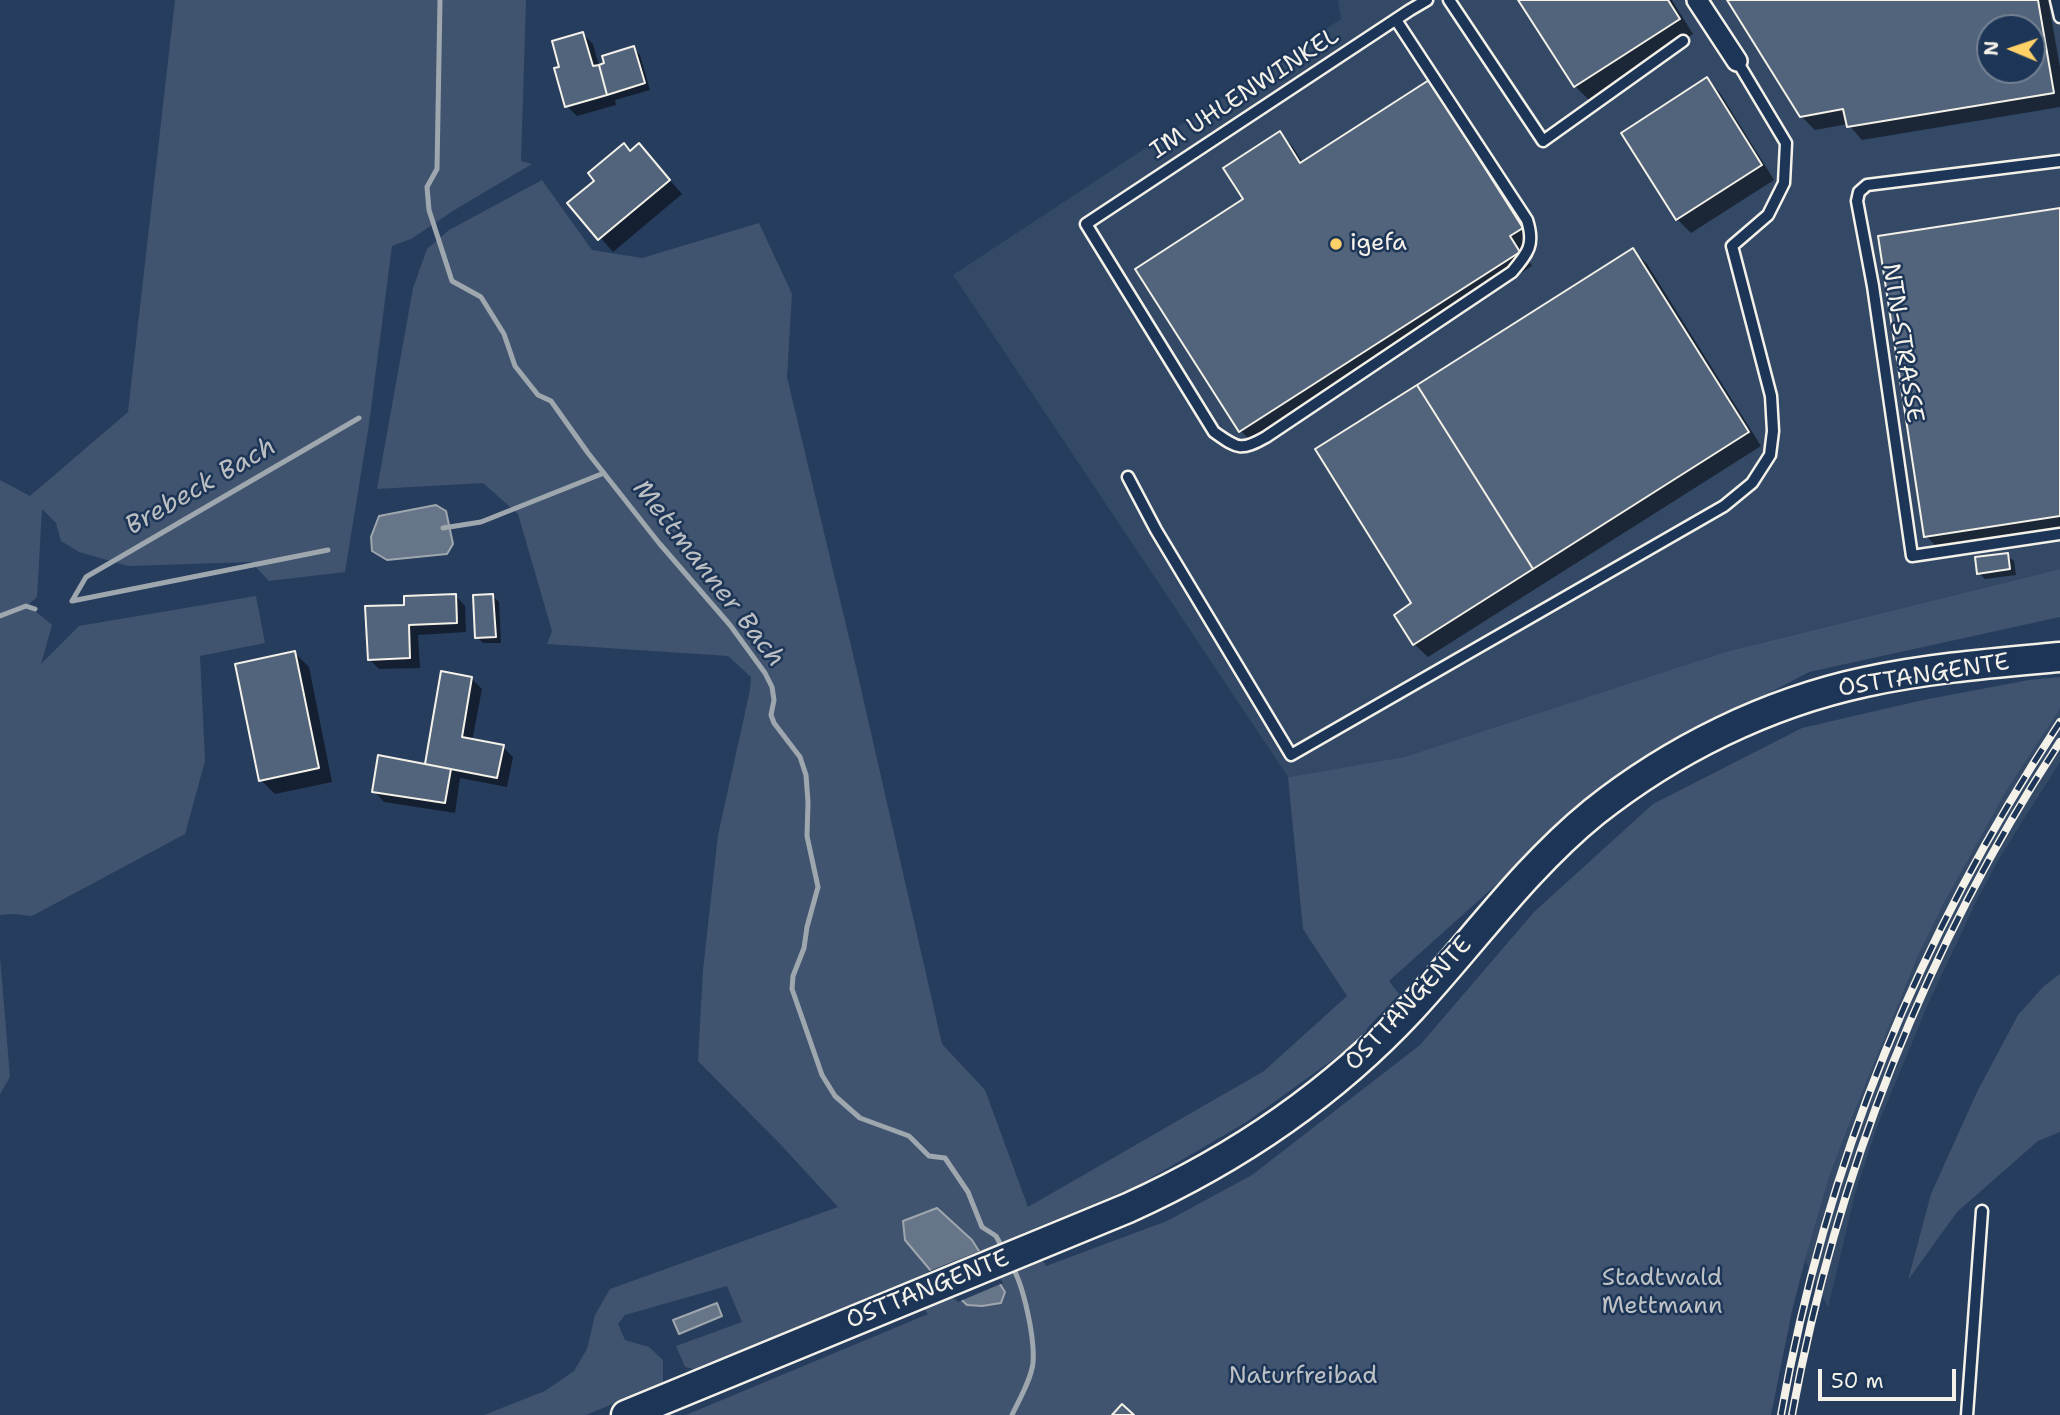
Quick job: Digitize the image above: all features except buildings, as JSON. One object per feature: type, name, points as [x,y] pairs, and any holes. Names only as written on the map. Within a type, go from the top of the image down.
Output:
[{"type":"main road","name":"OSTTANGENTE","points":[[626,1415],[1150,1198],[1205,1170],[1257,1138],[1319,1094],[1392,1029],[1506,898],[1557,845],[1614,797],[1675,757],[1741,723],[1832,690],[1917,673],[2060,657]]},
{"type":"street","points":[[1697,0],[1737,61]]},
{"type":"lane","name":"IM UHLENWINKEL","points":[[1396,20],[1527,220],[1531,232],[1529,251],[1512,272],[1266,437],[1248,447],[1233,445],[1214,432],[1086,224],[1396,20],[1427,0]]},
{"type":"lane","points":[[1449,0],[1543,141],[1683,41]]},
{"type":"lane","points":[[2056,0],[2060,17]]},
{"type":"lane","points":[[1128,477],[1291,755],[1724,506],[1752,483],[1770,455],[1773,431],[1770,396],[1732,246],[1768,215],[1784,183],[1787,143],[1737,61]]},
{"type":"lane","name":"NTN-STRASSE","points":[[2060,161],[1867,185],[1859,191],[1857,201],[1873,286],[1912,556],[2060,534]]},
{"type":"lane","points":[[1967,1415],[1982,1211]]},
{"type":"shaded area","points":[[1338,0],[2060,0],[2060,569],[1725,652],[1404,757],[1288,777],[953,275],[1341,19]]},
{"type":"shaded area","points":[[436,505],[446,511],[453,544],[447,554],[387,560],[372,551],[371,537],[379,516]]},
{"type":"shaded area","points":[[2060,709],[2060,762],[2000,857],[1977,900],[1929,1002],[1877,1127],[1856,1190],[1828,1308],[1805,1260],[1830,1174],[1918,956],[1943,905],[2008,788]]},
{"type":"shaded area","points":[[937,1208],[972,1240],[1005,1292],[1001,1303],[967,1305],[931,1271],[905,1240],[903,1221]]},
{"type":"shaded area","points":[[717,1303],[722,1316],[679,1334],[673,1320]]},
{"type":"green space","points":[[175,0],[526,0],[521,161],[532,164],[411,239],[392,246],[369,424],[345,572],[269,581],[251,562],[128,566],[79,552],[61,541],[56,523],[42,509],[37,597],[28,605],[52,625],[41,664],[79,626],[256,596],[265,643],[200,656],[205,761],[185,834],[32,916],[0,915],[0,480],[30,496],[128,412]]},
{"type":"green space","points":[[542,180],[592,250],[642,258],[759,223],[792,294],[787,377],[942,1044],[985,1090],[1028,1207],[1264,1071],[1347,996],[1303,929],[1288,777],[1404,757],[1725,652],[2060,569],[2060,617],[1809,672],[1625,769],[1389,981],[1399,994],[1349,1048],[1245,1123],[1137,1186],[1023,1233],[1046,1266],[1167,1221],[1252,1175],[1420,1045],[1534,912],[1653,804],[1802,728],[1923,700],[2029,680],[2060,677],[2060,709],[2008,788],[1943,905],[1918,956],[1851,1120],[1830,1174],[1805,1260],[1771,1415],[686,1415],[928,1314],[902,1283],[698,1370],[685,1367],[676,1346],[742,1322],[727,1286],[625,1315],[618,1324],[625,1340],[649,1347],[663,1360],[663,1383],[586,1415],[484,1415],[545,1391],[574,1371],[587,1349],[595,1315],[610,1289],[838,1207],[698,1061],[703,970],[718,835],[751,677],[728,656],[547,644],[552,631],[518,514],[483,483],[377,489],[413,288],[427,249],[449,230]]},
{"type":"green space","points":[[0,957],[10,1077],[0,1094]]},
{"type":"green space","points":[[2060,974],[2060,1132],[2038,1141],[1957,1212],[1908,1280],[1931,1194],[1977,1092],[2018,1015],[2044,986]]},
{"type":"pier","points":[[982,1250],[1003,1283],[958,1302],[927,1272]]},
{"type":"waterway","name":"Mettmanner Bach","points":[[440,0],[437,169],[427,187],[429,210],[452,281],[481,297],[504,334],[515,366],[538,395],[551,401],[588,453],[659,543],[730,625],[765,673],[772,687],[774,700],[771,715],[774,723],[800,757],[806,775],[807,836],[818,887],[804,948],[793,976],[792,989],[822,1075],[835,1096],[860,1118],[909,1136],[929,1156],[945,1158],[968,1192],[982,1227],[996,1236],[1004,1251]]},
{"type":"waterway","name":"Brebeck Bach","points":[[72,601],[86,577],[359,418]]},
{"type":"waterway","points":[[443,528],[481,522],[604,473]]},
{"type":"waterway","points":[[72,601],[328,550]]},
{"type":"waterway","name":"Brebeck Bach","points":[[0,616],[26,606],[35,609]]},
{"type":"waterway","name":"Mettmanner Bach","points":[[1012,1266],[1024,1299],[1033,1363],[1012,1415]]},
{"type":"railway","points":[[1781,1415],[1800,1321],[1824,1230],[1852,1141],[1884,1054],[1963,885],[2009,803],[2060,722]]},
{"type":"railway","points":[[1792,1415],[1834,1237],[1861,1150],[1892,1065],[1928,981],[1968,899],[2060,742]]},
{"type":"place","name":"igefa","points":[[1336,244]]},
{"type":"park label","name":"Stadtwald Mettmann","points":[[1662,1293]]},
{"type":"park label","name":"Naturfreibad","points":[[1303,1377]]}]
